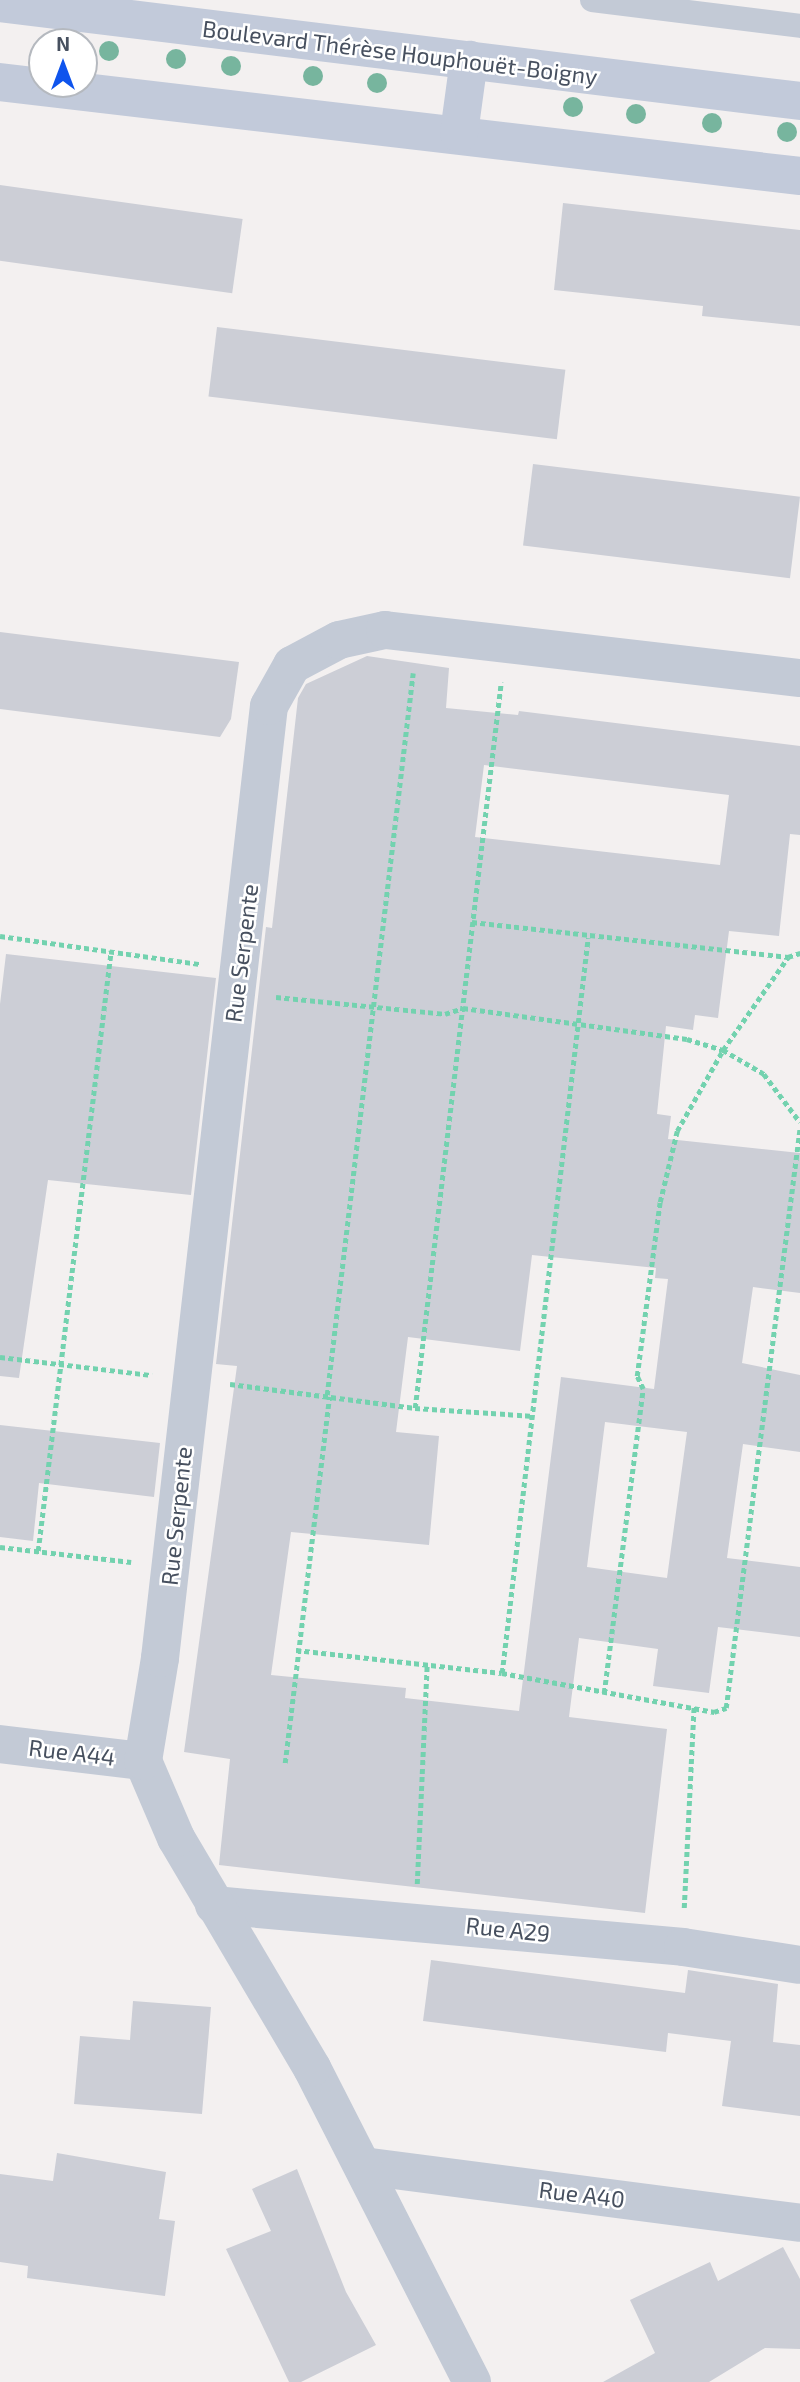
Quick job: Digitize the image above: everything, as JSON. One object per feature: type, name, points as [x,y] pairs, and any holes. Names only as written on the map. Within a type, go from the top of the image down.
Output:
[{"type":"main road","name":"Boulevard Thérèse Houphouët-Boigny","points":[[18,3],[800,102]]},
{"type":"main road","points":[[459,133],[469,60]]},
{"type":"main road","points":[[0,82],[459,133],[800,176]]},
{"type":"street","name":"Rue Serpente","points":[[143,1761],[170,1567],[269,706],[292,665],[339,640],[385,630],[505,646],[800,678]]},
{"type":"street","name":"Rue A44","points":[[0,1744],[143,1761]]},
{"type":"street","points":[[143,1761],[161,1807],[214,1905],[312,2068],[472,2382]]},
{"type":"street","name":"Rue A29","points":[[214,1905],[415,1920],[682,1947],[800,1965]]},
{"type":"street","name":"Rue A40","points":[[363,2166],[800,2223]]},
{"type":"lane","points":[[592,0],[800,26]]},
{"type":"path","points":[[285,1763],[296,1650],[418,634]]},
{"type":"path","points":[[415,1408],[505,646]]},
{"type":"path","points":[[472,922],[588,938],[788,957],[800,953]]},
{"type":"path","points":[[0,936],[239,970],[256,994],[374,1009],[445,1014],[463,1008],[687,1039],[723,1050],[764,1074],[800,1125],[730,1698],[726,1708],[714,1712],[502,1674],[296,1650]]},
{"type":"path","points":[[502,1674],[588,938]]},
{"type":"path","points":[[38,1551],[111,950]]},
{"type":"path","points":[[604,1693],[643,1389],[637,1376],[660,1202],[677,1131],[723,1050],[788,957]]},
{"type":"path","points":[[0,1357],[415,1408],[534,1416]]},
{"type":"path","points":[[0,1547],[170,1567]]},
{"type":"path","points":[[415,1920],[428,1666]]},
{"type":"path","points":[[682,1947],[694,1707]]},
{"type":"building","points":[[0,185],[243,219],[232,293],[0,261]]},
{"type":"building","points":[[563,203],[800,230],[800,326],[702,316],[703,306],[554,290]]},
{"type":"building","points":[[217,327],[565,370],[557,439],[208,396]]},
{"type":"building","points":[[533,464],[800,497],[790,578],[523,545]]},
{"type":"building","points":[[0,632],[239,662],[231,719],[220,737],[0,709]]},
{"type":"building","points":[[367,656],[449,668],[446,708],[518,715],[519,711],[800,746],[800,835],[790,834],[779,936],[729,931],[718,1018],[695,1015],[693,1030],[666,1026],[657,1114],[671,1116],[668,1139],[800,1153],[800,1293],[753,1287],[742,1363],[800,1375],[800,1452],[743,1444],[727,1558],[800,1567],[800,1637],[718,1627],[709,1693],[653,1686],[658,1649],[579,1638],[569,1717],[667,1729],[645,1913],[219,1865],[230,1759],[184,1752],[237,1366],[216,1364],[266,927],[272,928],[298,698],[306,684]],"holes":[[[484,765],[729,795],[720,865],[475,837]],[[532,1255],[656,1268],[655,1278],[668,1279],[654,1389],[561,1377],[519,1711],[405,1698],[406,1688],[271,1675],[291,1532],[429,1545],[439,1436],[396,1432],[408,1337],[520,1351]],[[605,1422],[687,1432],[667,1578],[587,1567]]]},
{"type":"building","points":[[6,954],[216,978],[191,1195],[48,1180],[19,1378],[0,1376],[0,1004]]},
{"type":"building","points":[[0,1425],[160,1443],[154,1497],[39,1483],[33,1541],[0,1537]]},
{"type":"building","points":[[431,1960],[685,1993],[688,1970],[778,1984],[773,2042],[800,2045],[800,2116],[722,2106],[731,2041],[668,2033],[666,2052],[423,2021]]},
{"type":"building","points":[[133,2001],[211,2007],[202,2114],[74,2104],[80,2036],[130,2040]]},
{"type":"building","points":[[57,2153],[166,2172],[159,2219],[175,2221],[165,2296],[27,2278],[28,2266],[0,2262],[0,2174],[53,2181]]},
{"type":"building","points":[[297,2169],[346,2292],[376,2345],[301,2382],[289,2382],[226,2249],[271,2231],[252,2189]]},
{"type":"building","points":[[783,2247],[800,2279],[800,2349],[765,2348],[709,2382],[603,2382],[655,2353],[630,2300],[710,2262],[718,2281]]}]
